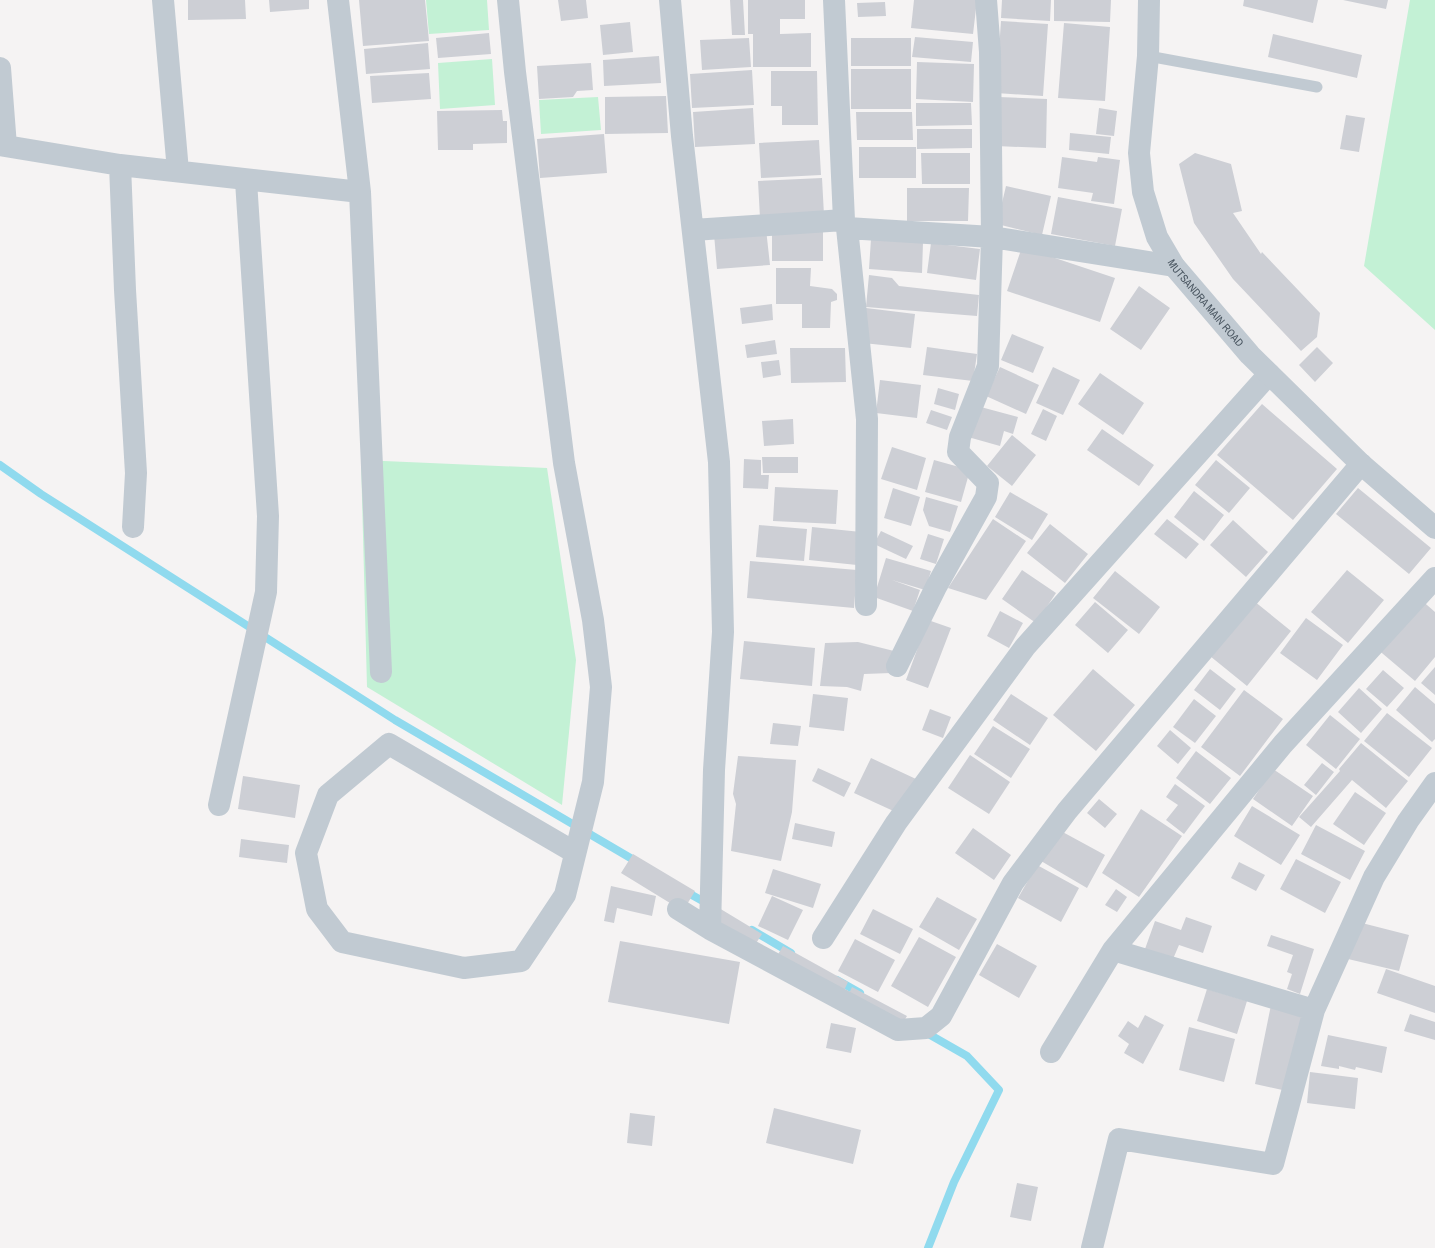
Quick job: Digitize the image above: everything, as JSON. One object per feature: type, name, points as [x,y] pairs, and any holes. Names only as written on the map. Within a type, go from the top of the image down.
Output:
[{"type":"street","points":[[163,0],[178,171]]},
{"type":"street","points":[[338,0],[360,192],[381,672]]},
{"type":"street","points":[[508,0],[516,80],[564,463],[593,620],[601,687],[593,782],[574,852],[565,895],[521,961],[464,968],[342,942],[317,909],[306,853],[328,795],[389,744],[574,852]]},
{"type":"street","points":[[670,0],[682,136],[718,462],[723,632],[714,770],[710,929]]},
{"type":"street","points":[[834,0],[846,224],[867,419],[866,605]]},
{"type":"street","points":[[897,666],[936,586],[986,497],[988,483],[958,452],[960,436],[988,366],[992,237],[990,52],[986,0]]},
{"type":"street","name":"MUTSANDRA MAIN ROAD","points":[[1149,0],[1148,56],[1139,153],[1143,192],[1157,237],[1174,266],[1250,355],[1361,464],[1435,528]]},
{"type":"street","points":[[0,68],[3,146],[120,165],[178,171],[246,181],[360,192]]},
{"type":"street","points":[[120,165],[125,290],[136,473],[134,527]]},
{"type":"street","points":[[219,805],[266,592],[268,516],[246,181]]},
{"type":"street","points":[[693,230],[846,224],[992,237],[1174,266]]},
{"type":"street","points":[[823,938],[896,824],[1025,647],[1269,374]]},
{"type":"street","points":[[678,909],[710,929],[898,1030],[926,1028],[941,1016],[1013,883],[1067,811],[1361,464]]},
{"type":"street","points":[[1050,1052],[1113,950],[1283,744],[1435,578]]},
{"type":"street","points":[[1092,1248],[1119,1139],[1273,1164],[1314,1010],[1374,877],[1408,821],[1435,783]]},
{"type":"street","points":[[1113,950],[1314,1010]]},
{"type":"lane","points":[[1148,56],[1317,87]]},
{"type":"green space","points":[[426,0],[487,0],[489,30],[429,34]]},
{"type":"green space","points":[[1410,0],[1435,0],[1435,330],[1364,266]]},
{"type":"green space","points":[[492,59],[495,105],[440,109],[438,63]]},
{"type":"green space","points":[[598,97],[601,130],[541,134],[539,100]]},
{"type":"green space","points":[[361,460],[547,468],[576,660],[562,805],[367,687]]},
{"type":"building","points":[[188,0],[245,0],[246,19],[188,20]]},
{"type":"building","points":[[269,0],[309,0],[309,9],[270,12]]},
{"type":"building","points":[[359,0],[425,0],[429,41],[363,46]]},
{"type":"building","points":[[558,0],[586,0],[588,18],[561,21]]},
{"type":"building","points":[[730,0],[743,0],[745,35],[732,35]]},
{"type":"building","points":[[748,0],[805,0],[805,19],[780,19],[780,34],[811,33],[811,67],[753,67],[753,34],[748,34]]},
{"type":"building","points":[[914,0],[977,0],[973,34],[911,28]]},
{"type":"building","points":[[1002,0],[1051,0],[1050,21],[1001,18]]},
{"type":"building","points":[[1054,0],[1111,0],[1110,22],[1054,21]]},
{"type":"building","points":[[1244,0],[1318,0],[1313,23],[1243,6]]},
{"type":"building","points":[[1343,0],[1388,0],[1386,9]]},
{"type":"building","points":[[885,2],[886,16],[858,17],[857,3]]},
{"type":"building","points":[[1001,21],[1048,24],[1043,96],[996,93]]},
{"type":"building","points":[[630,22],[633,52],[603,55],[600,25]]},
{"type":"building","points":[[1064,23],[1110,27],[1105,101],[1058,98]]},
{"type":"building","points":[[489,33],[491,54],[438,58],[436,38]]},
{"type":"building","points":[[1273,34],[1362,55],[1357,78],[1268,57]]},
{"type":"building","points":[[915,37],[973,42],[971,62],[912,57]]},
{"type":"building","points":[[749,38],[751,67],[702,70],[700,40]]},
{"type":"building","points":[[851,38],[911,38],[911,66],[851,66]]},
{"type":"building","points":[[428,43],[430,69],[366,74],[364,49]]},
{"type":"building","points":[[659,56],[661,83],[604,86],[603,60]]},
{"type":"building","points":[[917,62],[974,64],[973,102],[916,99]]},
{"type":"building","points":[[591,63],[593,90],[577,91],[573,97],[539,99],[537,66]]},
{"type":"building","points":[[851,69],[911,69],[911,109],[851,109]]},
{"type":"building","points":[[752,70],[754,105],[692,108],[690,74]]},
{"type":"building","points":[[771,71],[817,71],[818,125],[782,125],[782,106],[771,106]]},
{"type":"building","points":[[429,73],[431,99],[372,103],[370,76]]},
{"type":"building","points":[[666,96],[668,133],[605,134],[605,97]]},
{"type":"building","points":[[998,97],[1047,99],[1046,148],[996,146]]},
{"type":"building","points":[[916,103],[971,103],[972,125],[916,126]]},
{"type":"building","points":[[753,108],[755,144],[695,147],[693,112]]},
{"type":"building","points":[[1099,108],[1117,111],[1114,136],[1096,134]]},
{"type":"building","points":[[502,110],[503,121],[507,121],[507,143],[473,144],[473,150],[438,150],[437,111]]},
{"type":"building","points":[[856,112],[912,112],[913,140],[857,140]]},
{"type":"building","points":[[1346,115],[1365,118],[1359,152],[1340,149]]},
{"type":"building","points":[[917,129],[972,129],[972,148],[917,149]]},
{"type":"building","points":[[1070,133],[1111,137],[1109,154],[1069,150]]},
{"type":"building","points":[[604,134],[607,173],[540,178],[537,139]]},
{"type":"building","points":[[819,140],[821,175],[761,178],[759,143]]},
{"type":"building","points":[[859,147],[916,147],[916,178],[859,178]]},
{"type":"building","points":[[921,153],[970,153],[970,184],[922,184]]},
{"type":"building","points":[[1195,153],[1231,164],[1242,211],[1233,213],[1261,254],[1262,252],[1320,313],[1317,337],[1301,351],[1233,279],[1194,223],[1179,164]]},
{"type":"building","points":[[1062,157],[1097,162],[1098,157],[1120,160],[1114,204],[1091,201],[1093,193],[1058,188]]},
{"type":"building","points":[[822,178],[824,215],[760,218],[758,181]]},
{"type":"building","points":[[1006,186],[1051,196],[1042,235],[997,224]]},
{"type":"building","points":[[907,188],[969,188],[968,221],[907,221]]},
{"type":"building","points":[[1058,197],[1122,209],[1115,246],[1051,234]]},
{"type":"building","points":[[766,229],[770,265],[717,269],[714,234]]},
{"type":"building","points":[[823,229],[823,261],[772,261],[772,230]]},
{"type":"building","points":[[871,239],[923,242],[922,273],[869,269]]},
{"type":"building","points":[[931,243],[980,249],[976,280],[927,273]]},
{"type":"building","points":[[1022,247],[1115,278],[1100,322],[1007,291]]},
{"type":"building","points":[[776,268],[811,268],[810,286],[832,289],[837,294],[837,300],[831,302],[830,328],[802,328],[802,304],[776,304]]},
{"type":"building","points":[[869,275],[892,278],[899,286],[979,295],[977,316],[866,307]]},
{"type":"building","points":[[1139,286],[1170,308],[1141,350],[1110,329]]},
{"type":"building","points":[[772,304],[773,320],[742,324],[740,308]]},
{"type":"building","points":[[866,308],[915,314],[911,348],[863,343]]},
{"type":"building","points":[[1012,334],[1044,347],[1033,373],[1001,360]]},
{"type":"building","points":[[775,340],[777,354],[747,358],[745,345]]},
{"type":"building","points":[[927,347],[977,354],[973,381],[923,375]]},
{"type":"building","points":[[1317,347],[1333,363],[1315,382],[1299,365]]},
{"type":"building","points":[[790,348],[845,348],[846,382],[791,383]]},
{"type":"building","points":[[779,360],[781,375],[763,378],[761,362]]},
{"type":"building","points":[[1000,367],[1039,385],[1026,414],[986,396]]},
{"type":"building","points":[[1053,367],[1080,380],[1063,415],[1036,403]]},
{"type":"building","points":[[1100,373],[1144,403],[1123,435],[1078,404]]},
{"type":"building","points":[[880,380],[921,385],[917,418],[876,413]]},
{"type":"building","points":[[938,388],[959,394],[955,410],[934,404]]},
{"type":"building","points":[[1262,404],[1337,469],[1293,520],[1217,455]]},
{"type":"building","points":[[977,406],[1018,417],[1013,434],[1004,431],[1000,446],[968,437]]},
{"type":"building","points":[[1043,409],[1057,416],[1046,441],[1031,434]]},
{"type":"building","points":[[931,410],[952,417],[947,430],[926,423]]},
{"type":"building","points":[[793,419],[794,444],[764,446],[762,421]]},
{"type":"building","points":[[1102,429],[1154,465],[1139,486],[1087,450]]},
{"type":"building","points":[[1012,435],[1036,455],[1012,486],[987,466]]},
{"type":"building","points":[[892,447],[926,458],[917,490],[881,479]]},
{"type":"building","points":[[762,457],[798,457],[798,473],[763,473]]},
{"type":"building","points":[[744,459],[761,460],[761,475],[769,475],[768,489],[743,488]]},
{"type":"building","points":[[934,460],[970,470],[961,502],[925,492]]},
{"type":"building","points":[[1216,460],[1250,488],[1229,513],[1195,485]]},
{"type":"building","points":[[775,487],[838,490],[836,524],[773,521]]},
{"type":"building","points":[[893,488],[920,497],[911,526],[884,518]]},
{"type":"building","points":[[1358,488],[1431,548],[1409,574],[1336,514]]},
{"type":"building","points":[[1194,491],[1224,515],[1204,541],[1174,517]]},
{"type":"building","points":[[1010,492],[1048,514],[1032,540],[995,517]]},
{"type":"building","points":[[926,497],[958,506],[950,532],[929,526],[923,510]]},
{"type":"building","points":[[993,519],[1026,541],[986,600],[948,588]]},
{"type":"building","points":[[1167,519],[1199,544],[1186,559],[1154,534]]},
{"type":"building","points":[[1233,520],[1268,552],[1246,577],[1210,545]]},
{"type":"building","points":[[1050,524],[1088,554],[1065,583],[1027,553]]},
{"type":"building","points":[[759,525],[807,529],[804,561],[756,557]]},
{"type":"building","points":[[812,527],[861,532],[857,565],[809,560]]},
{"type":"building","points":[[881,531],[913,546],[906,559],[874,544]]},
{"type":"building","points":[[928,534],[944,539],[936,564],[920,559]]},
{"type":"building","points":[[886,558],[931,571],[925,590],[892,580],[920,590],[913,611],[874,597]]},
{"type":"building","points":[[750,561],[857,570],[854,608],[747,598]]},
{"type":"building","points":[[1022,570],[1056,593],[1036,623],[1002,599]]},
{"type":"building","points":[[1347,570],[1384,600],[1348,643],[1311,612]]},
{"type":"building","points":[[1115,571],[1160,607],[1139,634],[1093,598]]},
{"type":"building","points":[[1419,598],[1435,612],[1435,657],[1415,681],[1376,648]]},
{"type":"building","points":[[1254,601],[1291,631],[1247,686],[1210,656]]},
{"type":"building","points":[[1095,602],[1128,630],[1108,653],[1075,625]]},
{"type":"building","points":[[1000,611],[1023,623],[1009,648],[987,636]]},
{"type":"building","points":[[1306,618],[1343,645],[1317,680],[1280,653]]},
{"type":"building","points":[[928,620],[951,628],[928,688],[906,680]]},
{"type":"building","points":[[744,641],[815,648],[812,686],[740,679]]},
{"type":"building","points":[[858,642],[894,651],[891,673],[864,674],[861,691],[847,687],[820,686],[825,643]]},
{"type":"building","points":[[1435,667],[1435,695],[1421,683]]},
{"type":"building","points":[[1093,669],[1135,705],[1096,751],[1053,715]]},
{"type":"building","points":[[1210,669],[1236,689],[1220,710],[1194,690]]},
{"type":"building","points":[[1383,670],[1404,688],[1387,707],[1366,689]]},
{"type":"building","points":[[1415,687],[1435,704],[1435,739],[1432,742],[1396,710]]},
{"type":"building","points":[[1359,688],[1382,709],[1361,733],[1338,712]]},
{"type":"building","points":[[1244,690],[1283,719],[1240,776],[1201,747]]},
{"type":"building","points":[[813,694],[848,698],[844,731],[809,727]]},
{"type":"building","points":[[1011,694],[1048,718],[1030,745],[993,720]]},
{"type":"building","points":[[1194,699],[1216,716],[1195,743],[1173,727]]},
{"type":"building","points":[[930,709],[951,717],[943,738],[922,730]]},
{"type":"building","points":[[1387,713],[1432,748],[1409,777],[1364,741]]},
{"type":"building","points":[[1330,715],[1360,739],[1336,769],[1306,745]]},
{"type":"building","points":[[773,723],[801,726],[798,746],[770,744]]},
{"type":"building","points":[[993,726],[1030,749],[1011,778],[974,754]]},
{"type":"building","points":[[1170,730],[1191,748],[1178,764],[1157,746]]},
{"type":"building","points":[[1361,743],[1408,781],[1386,808],[1352,780],[1311,827],[1299,817],[1340,771],[1339,769]]},
{"type":"building","points":[[1196,751],[1231,778],[1210,804],[1176,778]]},
{"type":"building","points":[[970,755],[1010,782],[989,814],[948,788]]},
{"type":"building","points":[[738,756],[796,760],[792,812],[781,861],[731,851],[736,804],[733,794]]},
{"type":"building","points":[[871,758],[916,779],[900,814],[854,793]]},
{"type":"building","points":[[1322,763],[1334,772],[1316,795],[1304,785]]},
{"type":"building","points":[[818,768],[851,783],[844,797],[812,781]]},
{"type":"building","points":[[1273,769],[1313,796],[1292,826],[1253,799]]},
{"type":"building","points":[[243,776],[300,785],[295,818],[238,809]]},
{"type":"building","points":[[1175,784],[1205,806],[1184,834],[1166,820],[1178,805],[1166,797]]},
{"type":"building","points":[[1355,792],[1386,813],[1364,845],[1333,824]]},
{"type":"building","points":[[1099,799],[1117,814],[1105,828],[1087,813]]},
{"type":"building","points":[[1252,806],[1300,835],[1281,865],[1234,836]]},
{"type":"building","points":[[1141,809],[1182,836],[1139,897],[1102,873]]},
{"type":"building","points":[[795,823],[835,832],[832,847],[792,839]]},
{"type":"building","points":[[1316,825],[1365,851],[1350,880],[1301,854]]},
{"type":"building","points":[[973,828],[1011,855],[994,880],[955,853]]},
{"type":"building","points":[[1059,830],[1105,855],[1087,888],[1041,861]]},
{"type":"building","points":[[241,839],[289,845],[287,863],[239,857]]},
{"type":"building","points":[[633,854],[695,891],[683,911],[621,873]]},
{"type":"building","points":[[1296,859],[1341,882],[1325,913],[1280,889]]},
{"type":"building","points":[[1239,862],[1265,875],[1256,891],[1231,878]]},
{"type":"building","points":[[1037,865],[1079,888],[1061,922],[1018,898]]},
{"type":"building","points":[[773,869],[821,884],[813,908],[765,893]]},
{"type":"building","points":[[611,886],[656,896],[652,916],[617,908],[614,923],[604,921]]},
{"type":"building","points":[[1116,889],[1127,897],[1117,912],[1105,905]]},
{"type":"building","points":[[772,896],[803,910],[788,940],[758,926]]},
{"type":"building","points":[[937,897],[977,919],[959,950],[919,927]]},
{"type":"building","points":[[719,908],[762,934],[753,948],[710,923]]},
{"type":"building","points":[[873,909],[913,929],[900,954],[860,934]]},
{"type":"building","points":[[1186,917],[1212,926],[1203,953],[1179,945],[1173,959],[1145,949],[1155,921],[1181,930]]},
{"type":"building","points":[[1358,922],[1409,935],[1399,971],[1348,959]]},
{"type":"building","points":[[1271,935],[1314,949],[1300,994],[1287,989],[1292,974],[1287,972],[1293,955],[1267,946]]},
{"type":"building","points":[[919,937],[956,957],[928,1007],[891,986]]},
{"type":"building","points":[[855,939],[895,960],[878,992],[838,971]]},
{"type":"building","points":[[620,941],[740,962],[729,1024],[608,1002]]},
{"type":"building","points":[[997,944],[1037,966],[1019,998],[979,975]]},
{"type":"building","points":[[783,946],[848,982],[841,997],[774,961]]},
{"type":"building","points":[[1386,969],[1435,986],[1435,1013],[1377,993]]},
{"type":"building","points":[[852,987],[907,1016],[899,1029],[846,1000]]},
{"type":"building","points":[[1207,989],[1247,1001],[1237,1034],[1197,1021]]},
{"type":"building","points":[[1271,1005],[1304,1011],[1287,1091],[1255,1084]]},
{"type":"building","points":[[1410,1014],[1435,1022],[1435,1040],[1404,1031]]},
{"type":"building","points":[[1145,1015],[1164,1025],[1143,1064],[1124,1053],[1129,1044],[1118,1036],[1128,1021],[1138,1028]]},
{"type":"building","points":[[831,1023],[856,1028],[851,1053],[826,1048]]},
{"type":"building","points":[[1189,1027],[1235,1039],[1224,1082],[1179,1070]]},
{"type":"building","points":[[1328,1035],[1387,1047],[1382,1073],[1356,1067],[1355,1070],[1339,1066],[1339,1069],[1321,1066]]},
{"type":"building","points":[[1310,1072],[1358,1078],[1355,1109],[1307,1103]]},
{"type":"building","points":[[774,1108],[861,1130],[853,1164],[766,1143]]},
{"type":"building","points":[[630,1113],[655,1116],[652,1146],[627,1143]]},
{"type":"building","points":[[1017,1183],[1038,1187],[1031,1221],[1010,1217]]},
{"type":"waterway","points":[[0,465],[41,494],[395,720],[639,863]]},
{"type":"waterway","points":[[683,890],[708,904]]},
{"type":"waterway","points":[[752,930],[791,953]]},
{"type":"waterway","points":[[837,980],[860,993]]},
{"type":"waterway","points":[[925,1032],[967,1056],[999,1090],[954,1182],[928,1248]]}]
